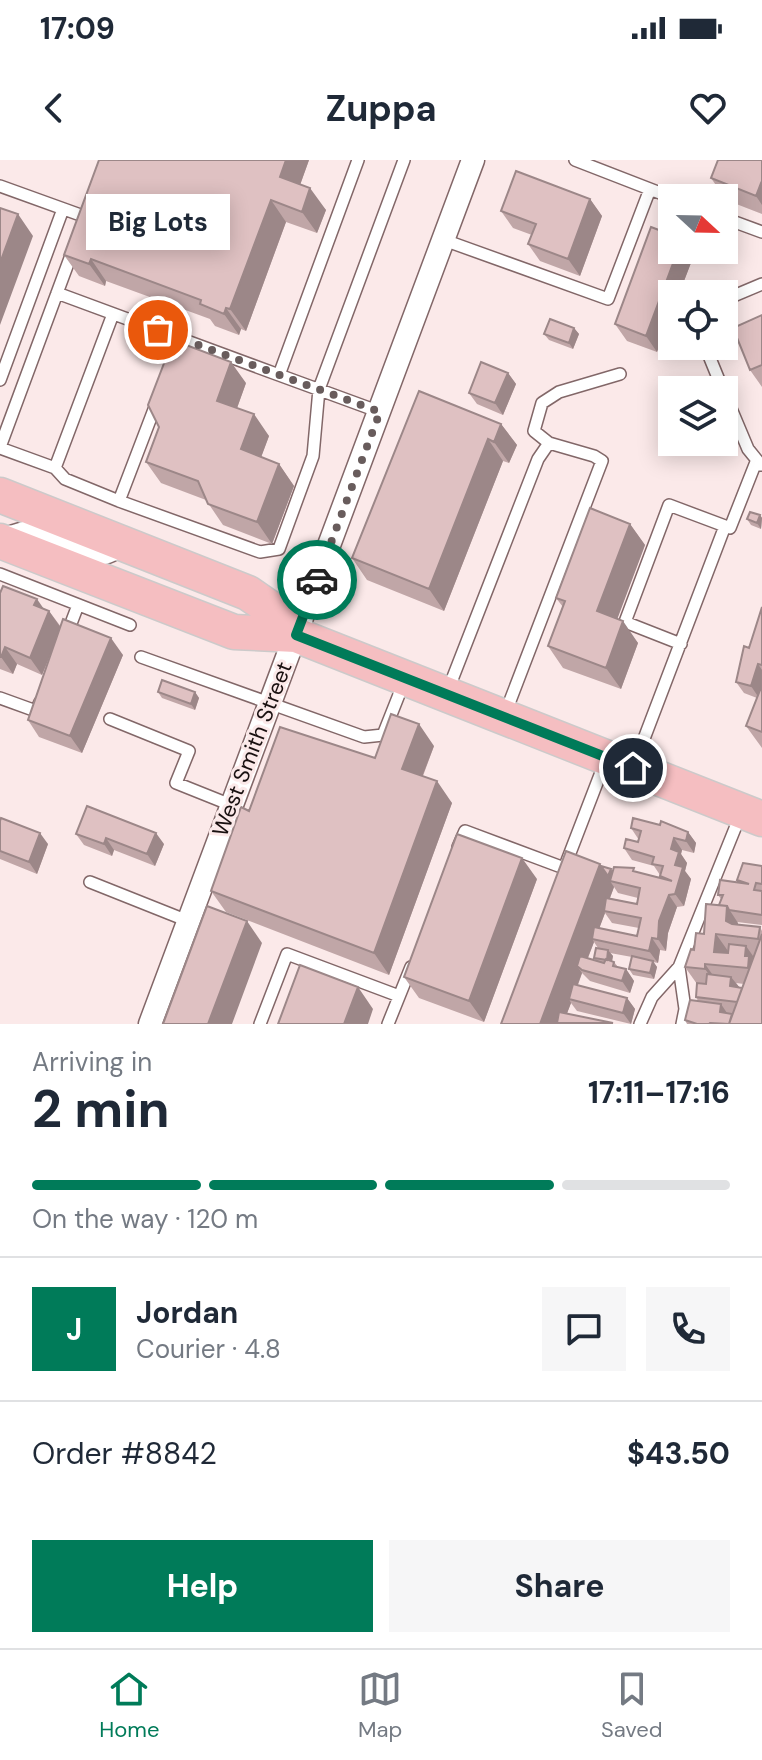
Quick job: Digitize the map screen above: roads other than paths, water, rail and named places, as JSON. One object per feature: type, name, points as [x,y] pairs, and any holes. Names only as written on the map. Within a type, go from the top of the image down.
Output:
[{"type":"main road","points":[[0,495],[248,593],[274,611],[296,635]]},
{"type":"main road","points":[[0,541],[234,632],[296,635],[752,815]]},
{"type":"street","name":"West Smith Street","points":[[150,1024],[473,160]]},
{"type":"street","points":[[0,541],[29,532],[41,533],[99,556],[111,553],[121,542]]},
{"type":"lane","points":[[279,375],[358,160]]},
{"type":"lane","points":[[76,243],[4,420],[0,448],[55,468],[65,479],[119,501],[260,552],[279,549],[313,456],[319,389],[404,160]]},
{"type":"lane","points":[[575,160],[658,192]]},
{"type":"lane","points":[[0,186],[86,217]]},
{"type":"lane","points":[[444,240],[608,299],[650,189]]},
{"type":"lane","points":[[81,230],[91,205]]},
{"type":"lane","points":[[0,380],[63,209]]},
{"type":"lane","points":[[738,223],[762,232]]},
{"type":"lane","points":[[738,294],[761,284]]},
{"type":"lane","points":[[57,293],[380,412]]},
{"type":"lane","points":[[55,468],[113,314]]},
{"type":"lane","points":[[175,353],[180,339]]},
{"type":"lane","points":[[504,717],[602,461],[549,443],[534,431],[542,403],[559,392],[620,374]]},
{"type":"lane","points":[[119,501],[164,383]]},
{"type":"lane","points":[[681,644],[625,622],[669,505],[730,528],[759,463],[738,420]]},
{"type":"lane","points":[[446,694],[538,459],[549,443]]},
{"type":"lane","points":[[559,883],[681,644],[725,526]]},
{"type":"lane","points":[[0,574],[130,625]]},
{"type":"lane","points":[[62,645],[78,605]]},
{"type":"lane","points":[[141,657],[364,737],[383,735],[406,678]]},
{"type":"lane","points":[[0,698],[36,711],[47,684]]},
{"type":"lane","points":[[110,719],[189,751],[176,783],[231,805]]},
{"type":"lane","points":[[640,1024],[652,997],[679,967],[752,815]]},
{"type":"lane","points":[[454,858],[465,831],[564,868]]},
{"type":"lane","points":[[90,882],[188,921]]},
{"type":"lane","points":[[260,1024],[287,954],[399,996]]},
{"type":"lane","points":[[388,1024],[416,955]]},
{"type":"lane","points":[[679,967],[685,1009],[682,1024]]},
{"type":"place","name":"Big Lots","points":[[158,330]]}]
